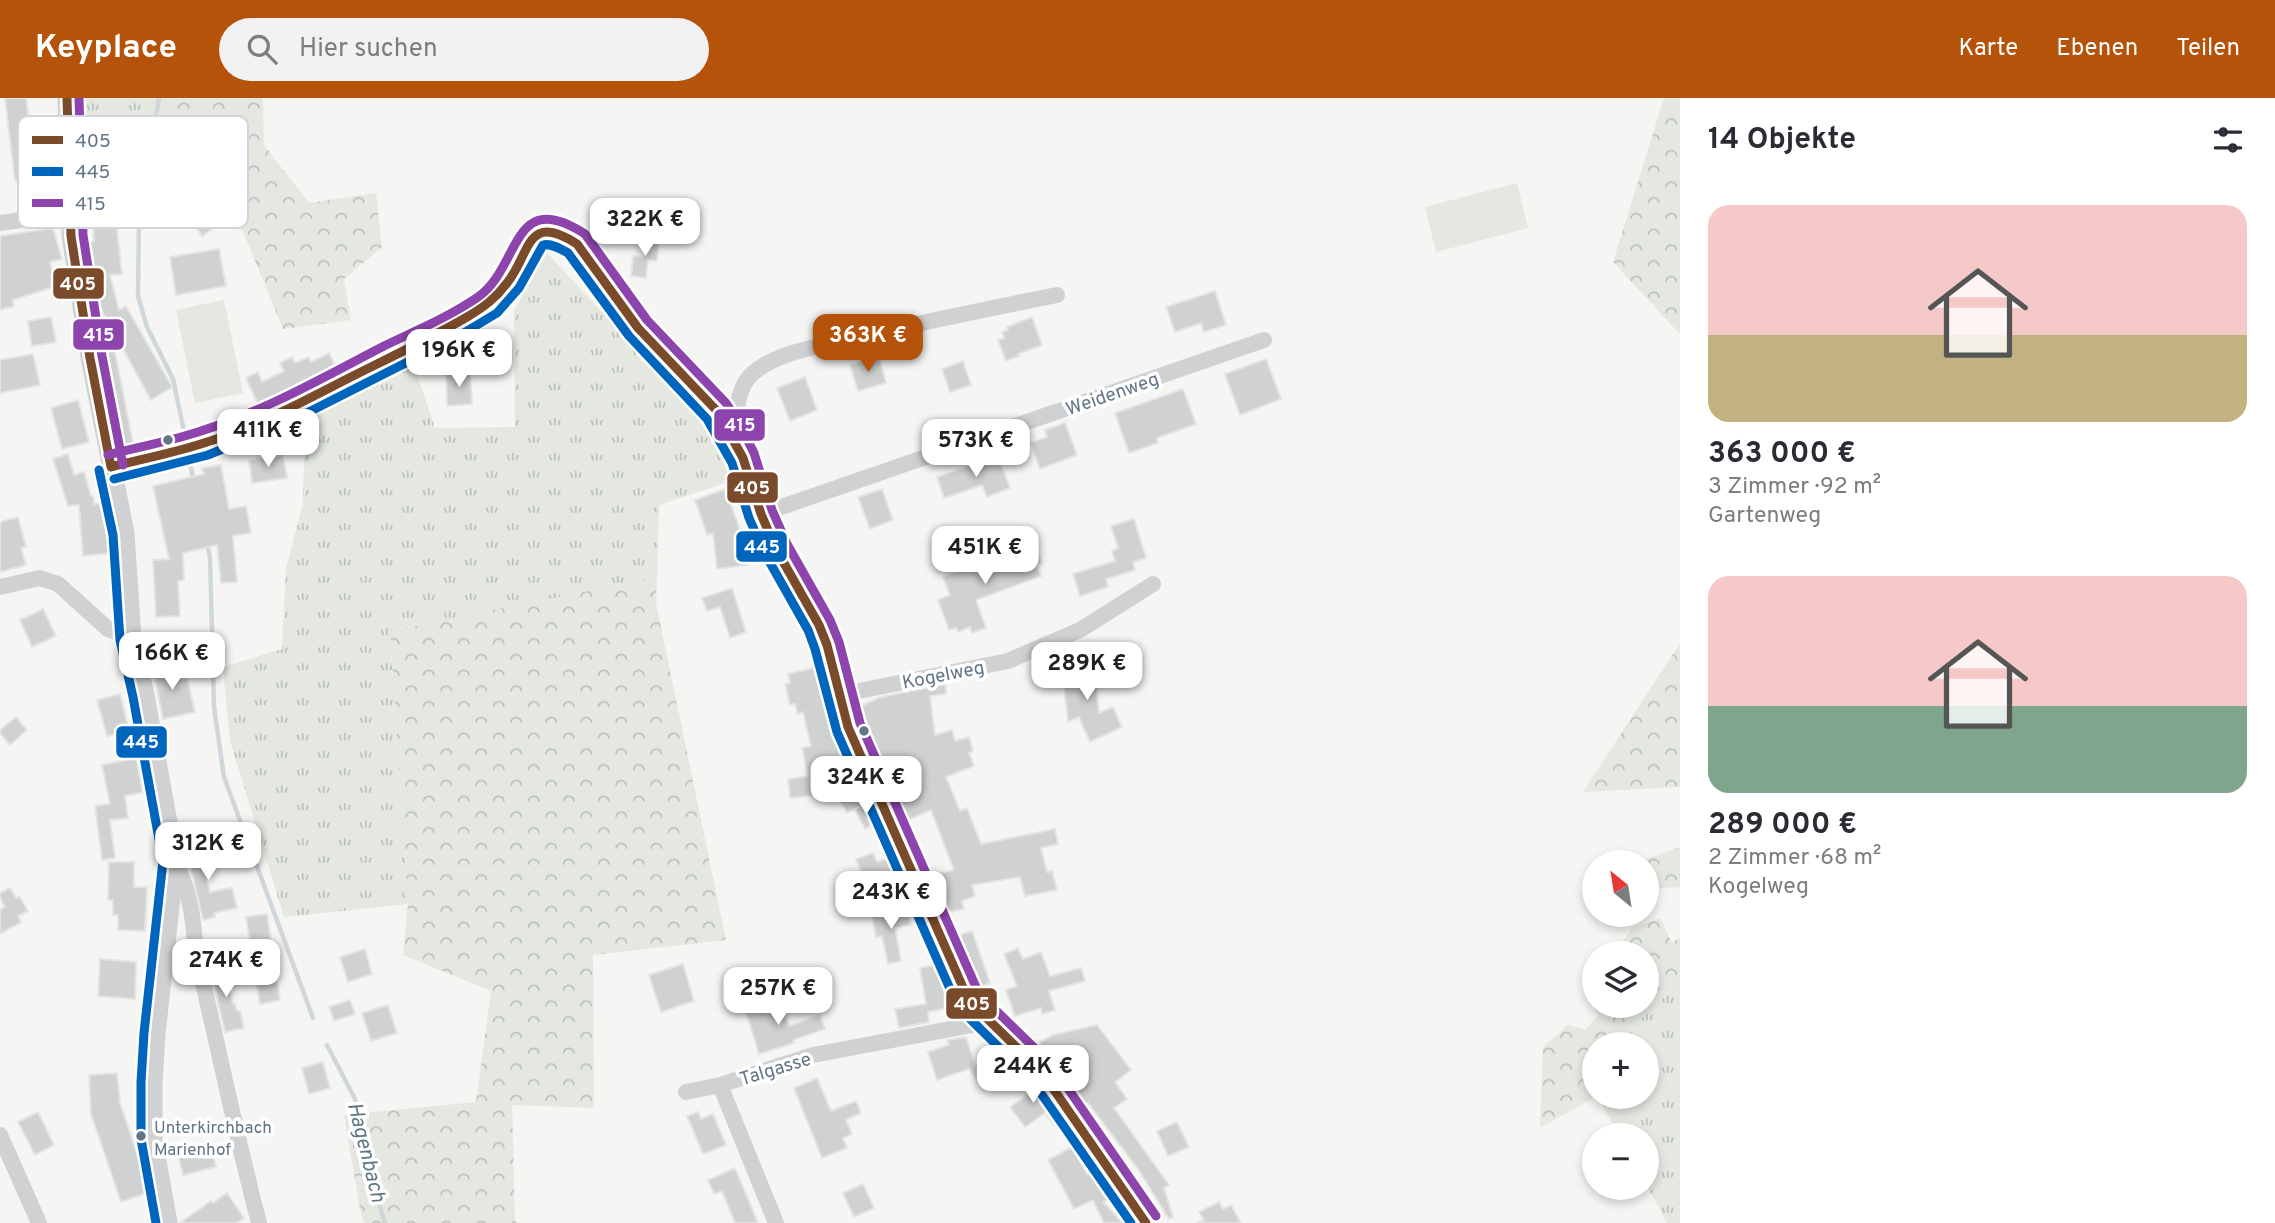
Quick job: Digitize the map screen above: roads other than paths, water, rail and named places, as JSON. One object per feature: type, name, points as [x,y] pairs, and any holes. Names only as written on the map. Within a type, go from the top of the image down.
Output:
[{"type":"street","points":[[67,98],[68,116]]},
{"type":"street","points":[[0,223],[18,220]]},
{"type":"street","points":[[71,228],[88,344],[125,533],[132,638],[175,861],[153,1082],[153,1138],[168,1223]]},
{"type":"street","points":[[111,467],[205,443],[284,411],[355,377],[488,305],[509,281],[530,241],[536,235],[545,231],[566,237],[577,244],[638,328],[717,411],[734,439],[761,514],[786,569],[823,635],[848,727],[969,1001],[988,1022],[1021,1048],[1041,1071],[1146,1223]]},
{"type":"street","points":[[734,439],[742,389],[751,374],[774,361],[801,351],[906,326],[1057,295]]},
{"type":"street","name":"Weidenweg","points":[[761,514],[1264,340]]},
{"type":"street","points":[[0,587],[40,578],[58,584],[108,629],[132,638]]},
{"type":"street","name":"Kogelweg","points":[[839,695],[1008,661],[1080,630],[1153,584]]},
{"type":"street","points":[[175,861],[187,884],[195,949],[259,1223]]},
{"type":"street","name":"Talgasse","points":[[686,1092],[720,1085],[813,1055],[988,1022]]},
{"type":"street","points":[[720,1085],[776,1223]]},
{"type":"street","points":[[0,1135],[39,1223]]},
{"type":"waterway","name":"Hagenbach","points":[[156,116],[159,98]]},
{"type":"waterway","name":"Hagenbach","points":[[139,228],[138,296],[147,327],[173,379],[186,441]]},
{"type":"waterway","name":"Hagenbach","points":[[188,453],[194,483]]},
{"type":"waterway","name":"Hagenbach","points":[[207,543],[210,558],[214,707],[224,777],[313,1018]]},
{"type":"waterway","name":"Hagenbach","points":[[327,1045],[355,1099],[372,1182],[385,1223]]},
{"type":"place","name":"Unterkirchbach Marienhof","points":[[141,1136]]}]
